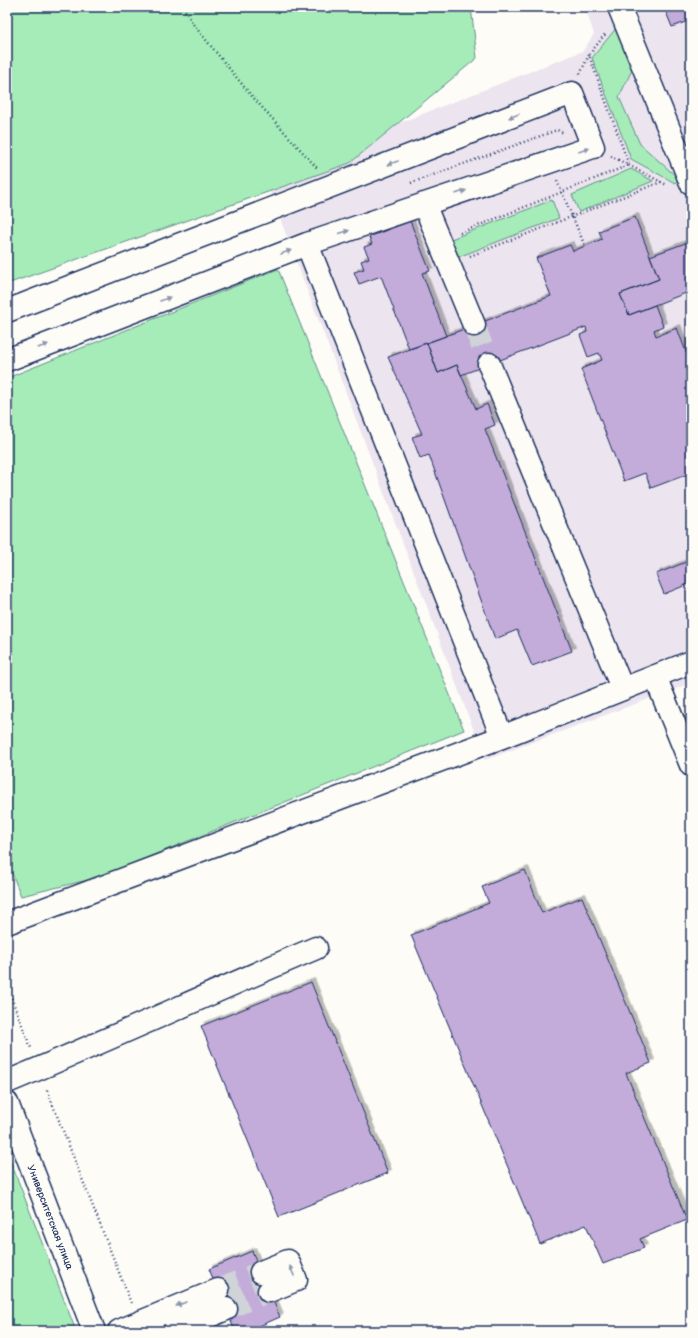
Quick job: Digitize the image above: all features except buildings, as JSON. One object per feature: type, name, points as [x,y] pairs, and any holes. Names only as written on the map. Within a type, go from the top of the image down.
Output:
[{"type":"street","points":[[618,7],[681,185]]},
{"type":"street","points":[[7,311],[572,93],[593,147],[307,244],[7,360]]},
{"type":"street","points":[[424,204],[474,325]]},
{"type":"street","points":[[307,244],[502,737]]},
{"type":"street","points":[[489,364],[622,688]]},
{"type":"street","points":[[7,923],[502,737],[622,688],[691,662]]},
{"type":"street","points":[[655,676],[691,765]]},
{"type":"street","points":[[7,1082],[94,1046],[200,997],[316,948]]},
{"type":"street","name":"Университетская улица","points":[[7,1103],[94,1331]]},
{"type":"street","points":[[119,1331],[222,1300],[174,1331]]},
{"type":"path","points":[[183,7],[193,24],[250,94],[318,169]]},
{"type":"path","points":[[442,144],[456,167],[557,130]]},
{"type":"path","points":[[540,136],[585,246]]},
{"type":"path","points":[[629,165],[661,182],[681,185]]},
{"type":"path","points":[[449,264],[661,182]]},
{"type":"path","points":[[7,987],[134,1309]]},
{"type":"shaded area","points":[[585,7],[691,7],[691,683],[485,760],[264,176],[583,51],[594,34]]},
{"type":"green space","points":[[7,7],[471,7],[477,58],[350,163],[7,284]]},
{"type":"green space","points":[[617,27],[632,70],[619,97],[640,144],[679,179],[675,183],[631,159],[592,58]]},
{"type":"green space","points":[[631,169],[653,181],[579,212],[572,195]]},
{"type":"green space","points":[[552,200],[559,218],[453,259],[446,241]]},
{"type":"green space","points":[[278,269],[464,730],[96,878],[21,896],[7,861],[7,378]]},
{"type":"green space","points":[[7,1152],[76,1331],[7,1331]]},
{"type":"tunnel","points":[[474,325],[489,364]]},
{"type":"tunnel","points":[[218,1290],[261,1272]]},
{"type":"tunnel","points":[[226,1309],[269,1291]]}]
